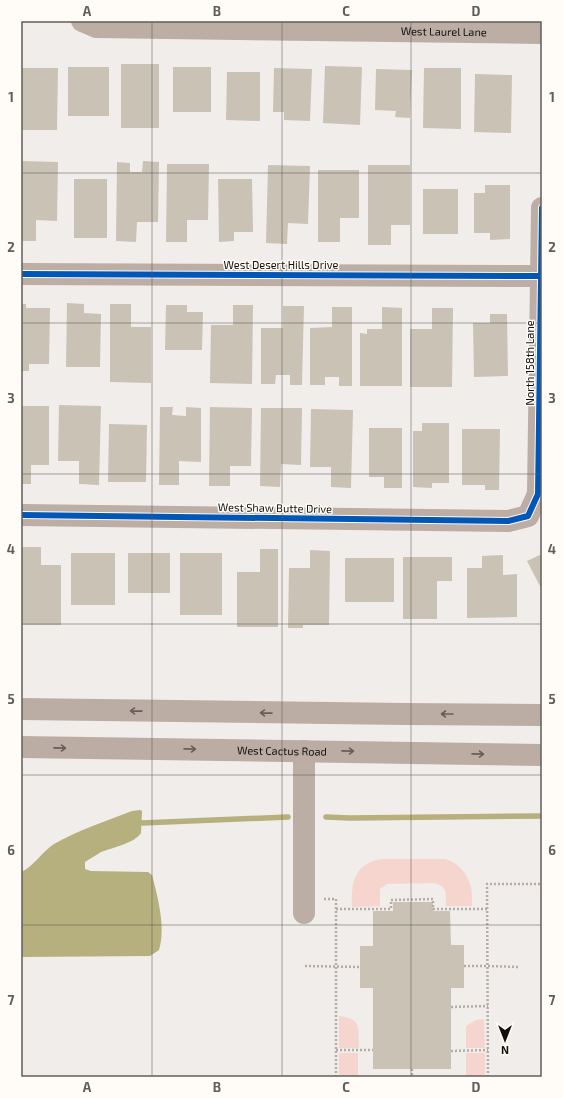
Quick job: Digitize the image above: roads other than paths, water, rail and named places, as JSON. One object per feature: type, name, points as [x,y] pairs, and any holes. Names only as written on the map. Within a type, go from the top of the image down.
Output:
[{"type":"main road","points":[[21,710],[542,715]]},
{"type":"main road","name":"West Cactus Road","points":[[21,747],[542,755]]},
{"type":"street","name":"West Laurel Lane","points":[[82,21],[96,27],[542,33]]},
{"type":"street","name":"North 158th Lane","points":[[528,516],[538,494],[541,386],[540,276],[542,208]]},
{"type":"street","name":"West Desert Hills Drive","points":[[21,274],[540,276]]},
{"type":"street","name":"West Shaw Butte Drive","points":[[21,515],[508,521],[528,516]]},
{"type":"street","points":[[304,751],[312,906]]},
{"type":"waterway","points":[[326,817],[542,816]]},
{"type":"waterway","points":[[142,823],[288,817]]}]
